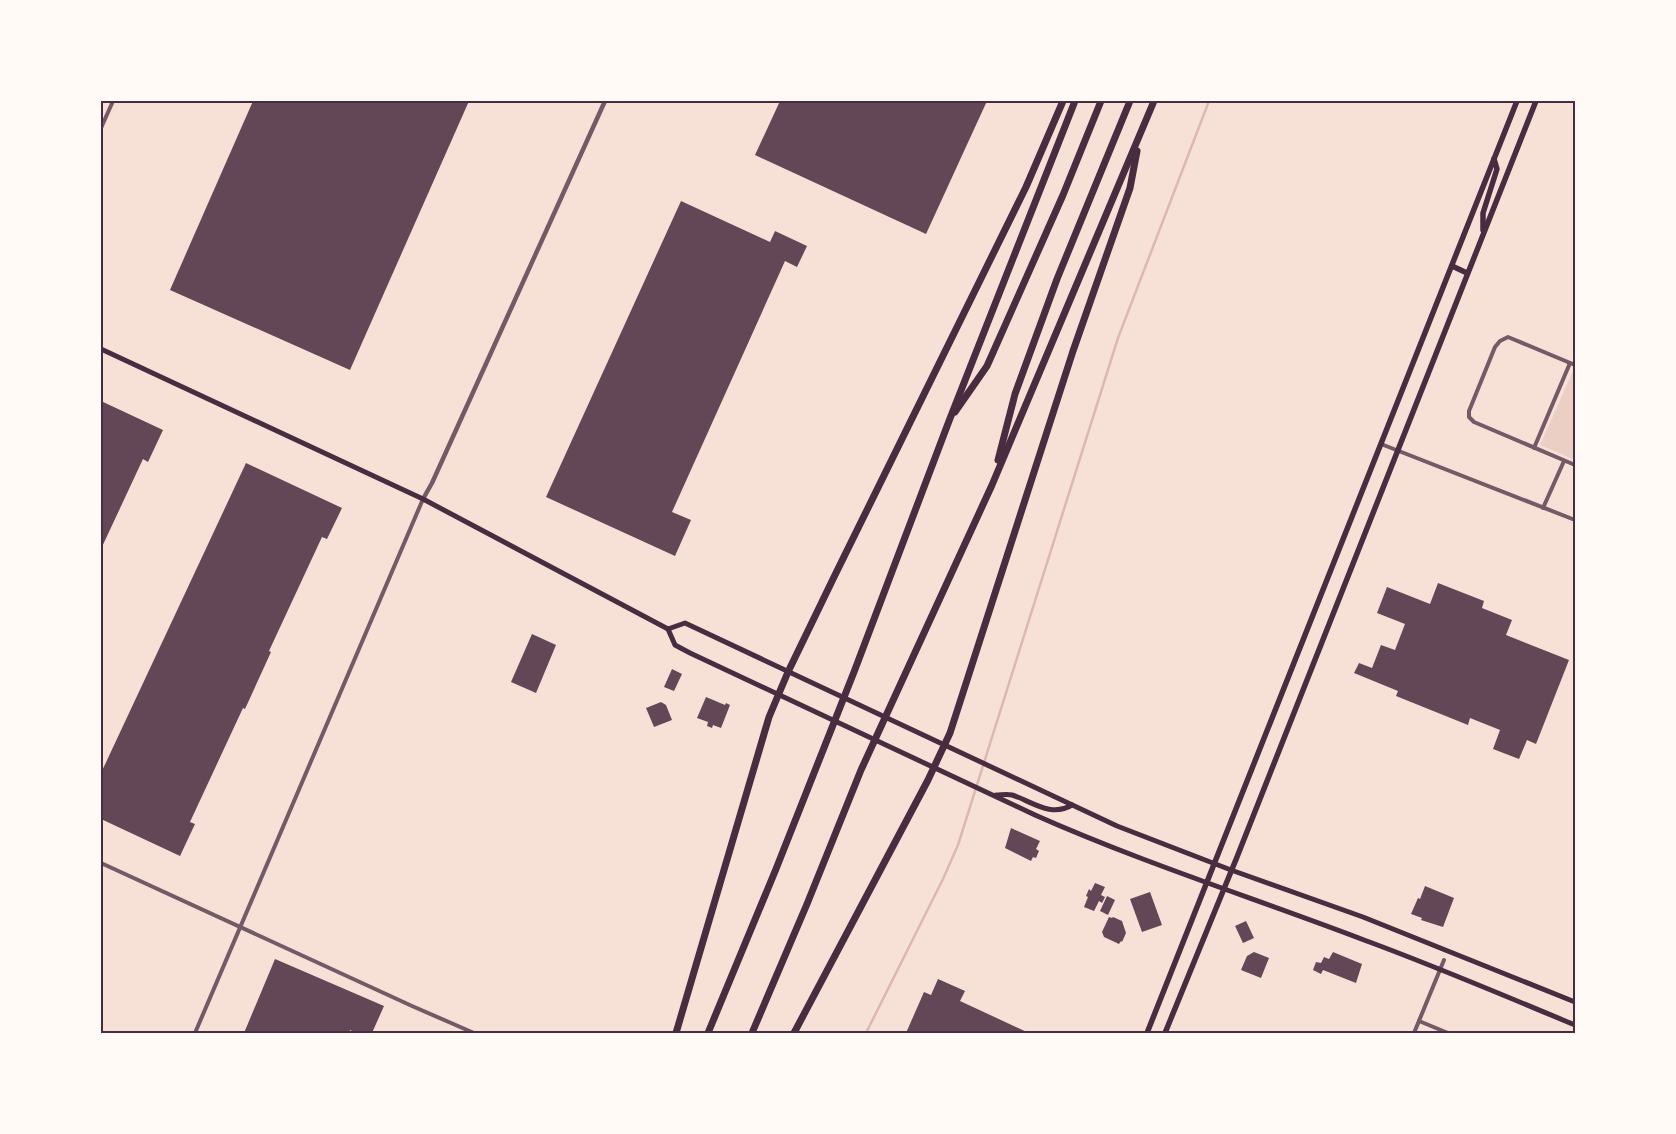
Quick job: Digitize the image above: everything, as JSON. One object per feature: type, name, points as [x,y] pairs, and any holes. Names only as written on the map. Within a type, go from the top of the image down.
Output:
[{"type":"highway","points":[[676,1033],[769,717],[788,672],[1026,186],[1063,101]]},
{"type":"highway","points":[[708,1033],[847,690],[948,421],[1075,101]]},
{"type":"highway","points":[[948,421],[987,366],[1045,237],[1102,101]]},
{"type":"highway","points":[[992,485],[1018,386],[1057,279],[1130,101]]},
{"type":"highway","points":[[752,1033],[861,770],[992,485],[1154,101]]},
{"type":"highway","points":[[794,1033],[934,768],[950,733],[1074,350],[1130,188],[1140,138]]},
{"type":"main road","points":[[1147,1033],[1517,101]]},
{"type":"main road","points":[[1164,1033],[1224,889],[1536,101]]},
{"type":"main road","points":[[1483,232],[1483,213],[1497,169],[1494,159]]},
{"type":"main road","points":[[1452,266],[1467,272]]},
{"type":"main road","points":[[101,350],[423,499],[668,629],[675,645],[797,705],[1079,835],[1207,884],[1366,940],[1575,1025]]},
{"type":"main road","points":[[668,629],[685,623],[1139,836],[1363,917],[1575,1002]]},
{"type":"main road","points":[[994,795],[1010,794],[1047,809],[1063,809],[1072,805]]},
{"type":"street","points":[[101,128],[113,101]]},
{"type":"street","points":[[196,1033],[423,499],[432,483],[605,101]]},
{"type":"street","points":[[1575,365],[1508,338],[1500,341],[1469,411],[1469,417],[1474,422],[1575,465]]},
{"type":"street","points":[[1534,448],[1570,363]]},
{"type":"street","points":[[1381,444],[1575,520]]},
{"type":"street","points":[[1543,508],[1564,460]]},
{"type":"street","points":[[101,863],[474,1033]]},
{"type":"street","points":[[1414,1033],[1444,960]]},
{"type":"street","points":[[1419,1021],[1448,1033]]},
{"type":"shaded area","points":[[1573,371],[1575,371],[1575,460],[1540,445]]},
{"type":"building","points":[[253,101],[469,101],[350,370],[170,290]]},
{"type":"building","points":[[780,101],[987,101],[926,234],[755,155]]},
{"type":"building","points":[[681,201],[770,242],[775,231],[807,246],[797,267],[785,261],[672,512],[691,520],[675,556],[546,497]]},
{"type":"building","points":[[101,401],[163,430],[148,462],[143,459],[101,549]]},
{"type":"building","points":[[246,463],[342,508],[327,539],[322,537],[269,651],[271,652],[245,709],[243,708],[190,822],[195,824],[180,856],[101,819],[101,773]]},
{"type":"building","points":[[1438,583],[1484,601],[1482,608],[1512,620],[1506,635],[1569,660],[1536,744],[1527,740],[1519,759],[1493,749],[1500,730],[1470,718],[1468,725],[1396,696],[1398,691],[1354,673],[1359,663],[1372,668],[1381,645],[1395,650],[1405,624],[1377,613],[1387,587],[1430,604]]},
{"type":"building","points":[[532,634],[556,645],[536,693],[511,682]]},
{"type":"building","points":[[672,669],[682,674],[674,691],[664,687]]},
{"type":"building","points":[[706,697],[725,705],[726,703],[730,705],[721,728],[713,725],[712,728],[707,726],[708,722],[697,718]]},
{"type":"building","points":[[661,702],[666,705],[672,720],[654,727],[646,708]]},
{"type":"building","points":[[1011,828],[1040,841],[1036,849],[1039,851],[1036,858],[1033,857],[1031,861],[1005,848]]},
{"type":"building","points":[[1095,883],[1105,887],[1101,895],[1105,897],[1102,903],[1099,901],[1094,911],[1084,907],[1089,889],[1091,891]]},
{"type":"building","points":[[1425,886],[1454,898],[1443,927],[1421,920],[1422,918],[1411,914]]},
{"type":"building","points":[[1150,892],[1162,925],[1142,932],[1130,899]]},
{"type":"building","points":[[1107,896],[1115,900],[1108,915],[1100,911]]},
{"type":"building","points":[[1109,917],[1122,921],[1126,933],[1119,944],[1104,937],[1102,932]]},
{"type":"building","points":[[1246,921],[1254,938],[1243,943],[1235,926]]},
{"type":"building","points":[[1254,952],[1269,958],[1261,978],[1241,970],[1247,956]]},
{"type":"building","points":[[1333,952],[1362,964],[1356,983],[1323,970],[1321,974],[1313,970],[1316,962],[1321,963],[1324,957],[1329,959]]},
{"type":"building","points":[[275,959],[384,1006],[372,1033],[356,1033],[350,1030],[349,1033],[244,1033]]},
{"type":"building","points":[[938,979],[965,991],[960,1001],[1029,1033],[906,1033],[924,992],[931,995]]},
{"type":"waterway","points":[[866,1033],[958,845],[1118,338],[1209,101]]}]
